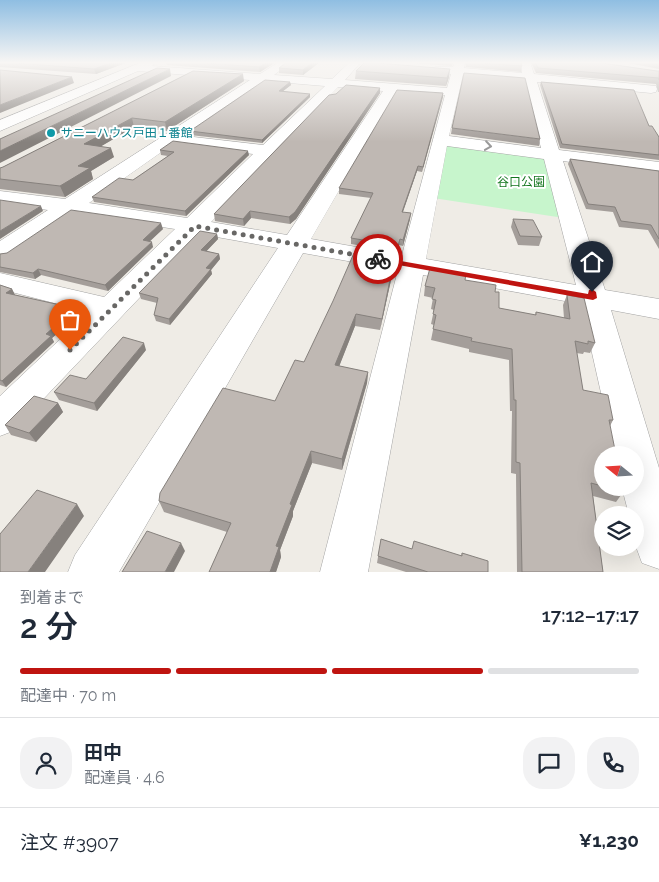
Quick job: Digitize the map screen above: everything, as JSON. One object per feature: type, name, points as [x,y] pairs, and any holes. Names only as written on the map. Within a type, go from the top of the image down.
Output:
[{"type":"street","points":[[0,126],[89,89]]},
{"type":"street","points":[[0,252],[243,90],[248,89]]},
{"type":"street","points":[[293,89],[320,92],[368,89]]},
{"type":"street","points":[[0,420],[269,151],[325,89]]},
{"type":"street","points":[[92,572],[391,89]]},
{"type":"street","points":[[412,89],[452,92]]},
{"type":"street","points":[[344,572],[453,89]]},
{"type":"street","points":[[532,89],[593,298],[659,546]]},
{"type":"street","points":[[651,89],[659,100]]},
{"type":"street","points":[[169,139],[269,151]]},
{"type":"street","points":[[440,140],[659,168]]},
{"type":"street","points":[[0,197],[195,226],[659,309]]},
{"type":"street","points":[[0,282],[112,308]]},
{"type":"green space","name":"谷口公園","points":[[443,142],[547,156],[564,218],[433,198]]},
{"type":"building","points":[[0,89],[42,89],[0,105]]},
{"type":"building","points":[[111,89],[129,89],[0,151],[0,139]]},
{"type":"building","points":[[158,89],[219,89],[165,122],[132,118],[84,144],[111,148],[78,166],[90,168],[60,186],[0,179],[0,168]]},
{"type":"building","points":[[252,89],[282,89],[279,91],[310,94],[262,140],[190,131]]},
{"type":"building","points":[[342,89],[380,89],[295,212],[289,217],[250,211],[243,219],[214,214],[329,95],[336,94]]},
{"type":"building","points":[[461,89],[528,89],[540,139],[452,128]]},
{"type":"building","points":[[543,89],[634,90],[649,126],[652,126],[659,137],[659,155],[562,144]]},
{"type":"building","points":[[397,90],[443,93],[423,167],[418,166],[402,212],[411,213],[403,240],[400,239],[398,246],[351,238],[373,193],[339,188]]},
{"type":"building","points":[[173,141],[248,151],[185,211],[92,197],[119,178],[133,180],[174,152],[160,150]]},
{"type":"building","points":[[570,159],[659,171],[659,239],[651,225],[621,221],[615,207],[588,204]]},
{"type":"building","points":[[0,200],[41,206],[0,231]]},
{"type":"building","points":[[71,210],[161,223],[143,240],[152,242],[105,285],[38,269],[33,273],[0,267],[0,254],[7,253]]},
{"type":"building","points":[[513,219],[533,220],[542,237],[520,236]]},
{"type":"building","points":[[200,231],[217,234],[201,250],[219,254],[206,268],[211,269],[169,319],[154,315],[158,298],[139,293]]},
{"type":"building","points":[[354,253],[394,260],[382,319],[356,314],[335,365],[368,372],[342,459],[311,451],[290,504],[292,505],[276,546],[279,547],[270,572],[209,572],[231,523],[159,501],[160,493],[223,388],[275,401],[295,360],[304,362]]},
{"type":"building","points":[[430,268],[466,274],[465,280],[496,285],[495,292],[499,292],[499,308],[536,315],[536,312],[570,319],[567,295],[584,298],[595,343],[588,341],[588,344],[575,341],[583,390],[608,395],[613,420],[609,420],[614,446],[594,446],[594,484],[591,483],[594,506],[594,556],[601,556],[603,572],[522,572],[520,463],[516,462],[516,400],[514,400],[512,349],[471,341],[472,338],[433,329],[436,315],[433,314],[436,300],[432,299],[435,288],[425,286]]},
{"type":"building","points":[[0,285],[12,289],[6,293],[74,308],[46,334],[51,336],[2,381],[0,380]]},
{"type":"building","points":[[123,337],[144,343],[94,403],[54,392],[70,375],[86,379]]},
{"type":"building","points":[[34,396],[58,403],[29,433],[5,425]]},
{"type":"building","points":[[37,490],[77,504],[28,572],[0,572],[0,534]]},
{"type":"building","points":[[147,531],[181,543],[165,572],[122,572]]},
{"type":"building","points":[[381,539],[412,549],[414,541],[462,556],[462,553],[488,561],[488,572],[428,572],[378,556]]},
{"type":"way so far","points":[[70,350],[195,226],[378,259]]},
{"type":"place","name":"サニーハウス戸田１番館","points":[[51,133]]},
{"type":"route","points":[[378,259],[593,298],[592,292]]}]
